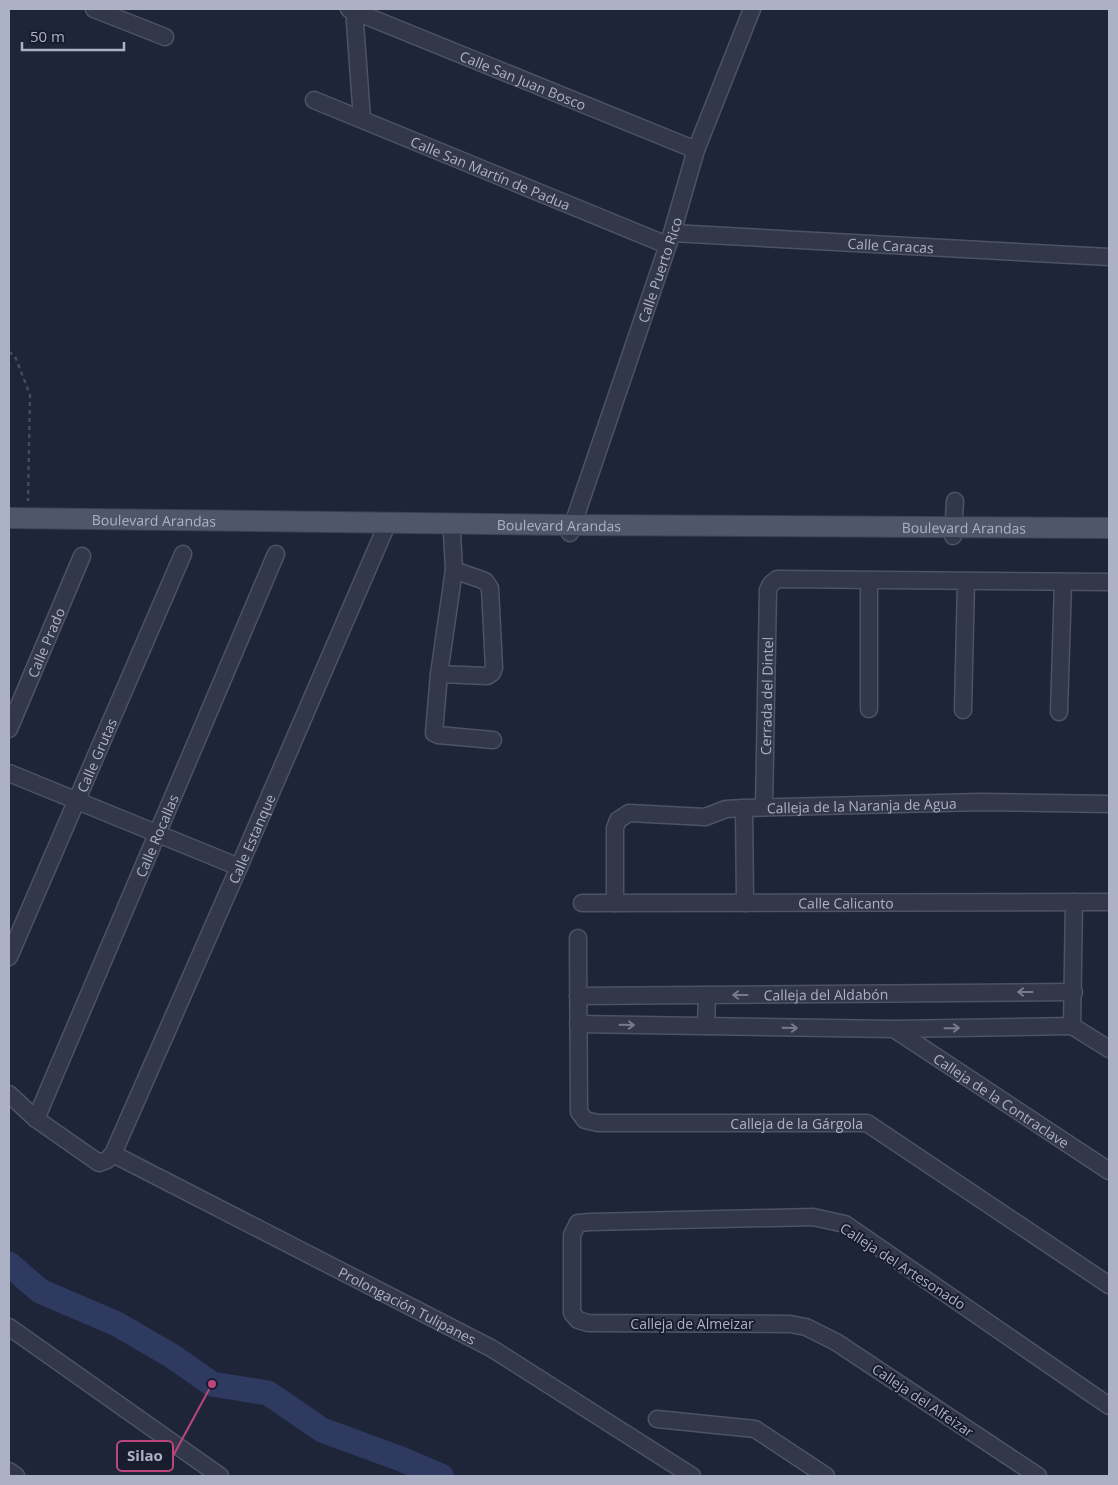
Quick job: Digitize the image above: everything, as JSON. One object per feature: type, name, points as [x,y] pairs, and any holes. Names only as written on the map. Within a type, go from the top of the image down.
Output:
[{"type":"main road","name":"Boulevard Arandas","points":[[18,518],[386,527],[572,529],[953,531],[1109,528]]},
{"type":"main road","name":"Boulevard Arandas","points":[[9,531],[386,527],[452,533],[572,529]]},
{"type":"main road","name":"Boulevard Arandas","points":[[953,531],[1109,538]]},
{"type":"street","points":[[94,9],[131,16],[165,38]]},
{"type":"street","name":"Calle Puerto Rico","points":[[572,529],[669,239],[696,150],[752,9]]},
{"type":"street","points":[[353,10],[362,120]]},
{"type":"street","name":"Calle San Juan Bosco","points":[[353,10],[696,150]]},
{"type":"street","name":"Calle San Martín de Padua","points":[[314,100],[669,239]]},
{"type":"street","name":"Calle Caracas","points":[[669,239],[1109,257]]},
{"type":"street","points":[[953,531],[955,501]]},
{"type":"street","name":"Calle Estanque","points":[[113,1154],[386,527]]},
{"type":"street","points":[[452,533],[454,570],[439,674],[434,733],[438,735],[494,740]]},
{"type":"street","name":"Calle Grutas","points":[[9,957],[184,554]]},
{"type":"street","name":"Calle Rocallas","points":[[36,1118],[276,554]]},
{"type":"street","name":"Calle Prado","points":[[9,729],[82,556]]},
{"type":"street","points":[[439,674],[487,676],[492,673],[494,668],[490,588],[485,581],[454,570]]},
{"type":"street","name":"Cerrada del Dintel","points":[[764,807],[768,590],[777,579],[869,580]]},
{"type":"street","points":[[869,709],[869,580],[1109,582]]},
{"type":"street","points":[[963,710],[966,581]]},
{"type":"street","points":[[1060,712],[1064,582]]},
{"type":"street","points":[[9,773],[239,867]]},
{"type":"street","name":"Calleja de la Naranja de Agua","points":[[615,903],[615,828],[618,820],[629,813],[705,817],[726,808],[980,802],[1109,804]]},
{"type":"street","points":[[744,808],[744,903]]},
{"type":"street","points":[[1072,1026],[1074,902]]},
{"type":"street","name":"Calle Calicanto","points":[[582,903],[1109,902]]},
{"type":"street","points":[[578,938],[578,1024],[894,1029],[1072,1026],[1109,1050]]},
{"type":"street","name":"Calleja del Aldabón","points":[[578,996],[1074,992]]},
{"type":"street","points":[[706,1026],[707,995]]},
{"type":"street","name":"Calleja de la Gárgola","points":[[578,1024],[579,1112],[585,1120],[598,1122],[867,1124],[1109,1285]]},
{"type":"street","name":"Calleja de la Contraclave","points":[[894,1029],[1109,1171]]},
{"type":"street","points":[[9,1094],[36,1118],[99,1163],[107,1160],[113,1154]]},
{"type":"street","name":"Prolongación Tulipanes","points":[[113,1154],[491,1348],[692,1476]]},
{"type":"street","name":"Calleja del Artesonado","points":[[578,1320],[572,1313],[572,1235],[578,1223],[813,1217],[845,1224],[1109,1406]]},
{"type":"street","name":"Calleja de Almeizar","points":[[578,1320],[588,1323],[790,1324],[806,1327]]},
{"type":"street","points":[[9,1327],[220,1476]]},
{"type":"street","name":"Calleja del Alfeizar","points":[[806,1327],[836,1342],[1038,1476]]},
{"type":"street","points":[[657,1419],[754,1430],[826,1476]]},
{"type":"street","points":[[9,1471],[16,1476]]},
{"type":"path","points":[[9,352],[15,356],[30,395],[18,518]]},
{"type":"waterway","points":[[9,1264],[40,1291],[117,1324],[172,1356],[212,1384],[268,1393],[322,1430],[441,1476]]},
{"type":"place","name":"Silao","points":[[212,1384]]}]
